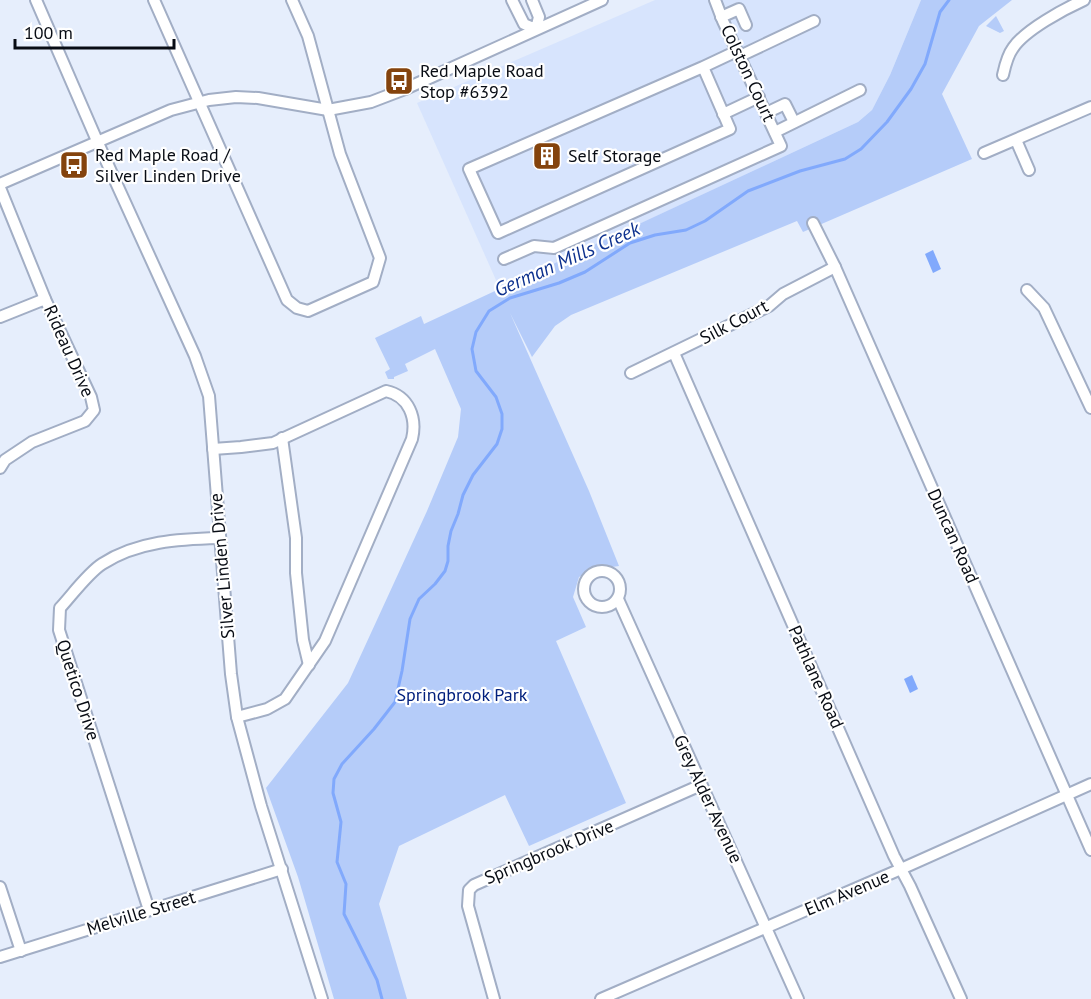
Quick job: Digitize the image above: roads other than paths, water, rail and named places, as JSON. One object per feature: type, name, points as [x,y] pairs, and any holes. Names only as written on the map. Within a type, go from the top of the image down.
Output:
[{"type":"street","name":"Silver Linden Drive","points":[[36,0],[195,356],[209,396],[219,538],[237,717],[261,806],[322,999]]},
{"type":"street","points":[[154,0],[287,300],[297,308],[308,311],[373,282],[380,258],[340,154],[308,36],[292,0]]},
{"type":"street","points":[[512,0],[524,24],[536,29]]},
{"type":"street","points":[[532,0],[539,17],[536,29]]},
{"type":"street","points":[[0,186],[171,110],[201,103],[236,97],[258,98],[328,110],[379,99],[602,0]]},
{"type":"street","name":"Colston Court","points":[[504,259],[534,246],[554,248],[781,146],[721,17],[716,0]]},
{"type":"street","points":[[1003,75],[1013,48],[1022,39],[1050,18],[1084,0]]},
{"type":"street","points":[[1089,0],[1091,6]]},
{"type":"street","points":[[721,17],[737,4],[746,25]]},
{"type":"street","points":[[703,67],[730,129],[498,233],[469,169],[703,67],[814,21]]},
{"type":"street","points":[[775,132],[860,90]]},
{"type":"street","points":[[723,114],[759,97]]},
{"type":"street","points":[[766,113],[785,104],[794,122]]},
{"type":"street","points":[[984,153],[1091,107]]},
{"type":"street","points":[[1016,140],[1029,170]]},
{"type":"street","name":"Rideau Drive","points":[[0,186],[45,299],[91,397],[94,410],[85,421],[32,442],[5,460],[0,468]]},
{"type":"street","name":"Duncan Road","points":[[813,223],[835,267],[1091,850]]},
{"type":"street","name":"Silk Court","points":[[631,373],[768,306],[783,294],[835,267]]},
{"type":"street","points":[[1027,290],[1044,308],[1091,408]]},
{"type":"street","points":[[0,317],[45,299]]},
{"type":"street","name":"Pathlane Road","points":[[674,352],[901,869],[961,999]]},
{"type":"street","points":[[213,449],[256,446],[282,438],[386,391],[396,393],[405,400],[415,426],[412,439],[325,641],[285,699],[278,705],[237,717]]},
{"type":"street","points":[[282,438],[296,538],[296,573],[303,640],[309,665]]},
{"type":"street","name":"Quetico Drive","points":[[149,910],[59,630],[60,608],[101,564],[115,557],[172,539],[219,538]]},
{"type":"street","name":"Grey Alder Avenue","points":[[618,599],[798,999]]},
{"type":"street","name":"Elm Avenue","points":[[601,999],[1091,784]]},
{"type":"street","name":"Springbrook Drive","points":[[494,999],[468,906],[469,890],[474,885],[701,785]]},
{"type":"street","name":"Melville Street","points":[[0,957],[282,869]]},
{"type":"street","points":[[0,887],[21,951]]},
{"type":"water","points":[[933,250],[941,269],[933,273],[925,254]]},
{"type":"water","points":[[912,675],[918,689],[910,693],[904,679]]},
{"type":"waterway","name":"German Mills Creek","points":[[382,999],[377,980],[344,914],[346,884],[337,862],[341,822],[333,793],[334,779],[342,764],[395,702],[410,619],[419,599],[445,571],[451,531],[463,495],[473,475],[497,444],[502,429],[502,414],[496,397],[476,371],[472,349],[476,332],[489,311],[510,298],[559,283],[585,272],[630,243],[655,235],[686,230],[705,221],[748,191],[800,171],[845,159],[861,149],[887,122],[911,89],[925,64],[940,12],[949,0]]},
{"type":"place","name":"Red Maple Road Stop #6392","points":[[399,81]]},
{"type":"place","name":"Self Storage","points":[[547,156]]},
{"type":"place","name":"Red Maple Road / Silver Linden Drive","points":[[74,165]]},
{"type":"park label","name":"Springbrook Park","points":[[462,695]]}]
